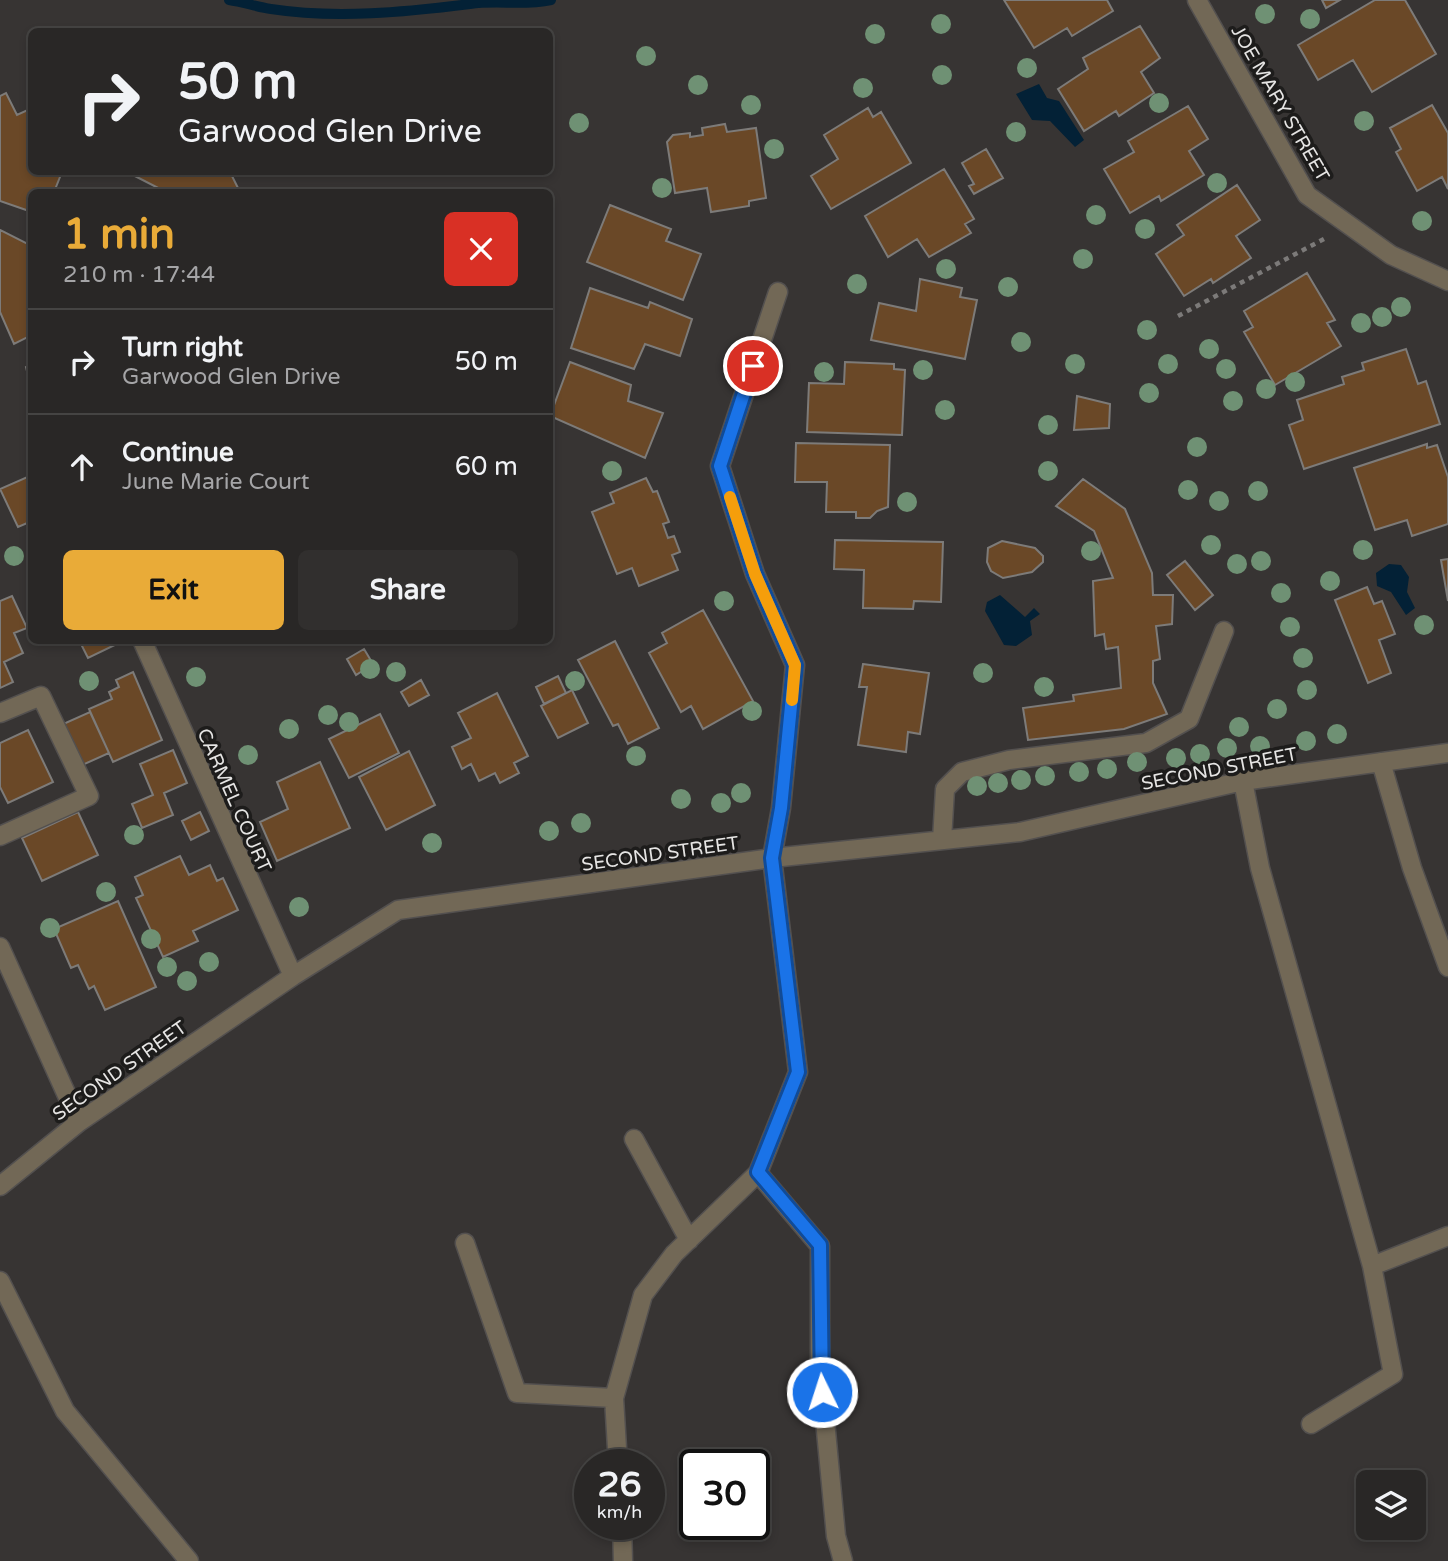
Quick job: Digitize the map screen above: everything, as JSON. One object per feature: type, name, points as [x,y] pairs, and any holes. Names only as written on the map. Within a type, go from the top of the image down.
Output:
[{"type":"street","name":"JOE MARY STREET","points":[[1197,0],[1307,195],[1391,256],[1448,281]]},
{"type":"street","points":[[617,1449],[614,1398],[643,1295],[688,1240],[758,1172],[798,1072],[772,858],[781,808],[795,665],[755,574],[720,466],[778,292]]},
{"type":"street","points":[[942,840],[945,789],[962,772],[1009,760],[1146,743],[1189,719],[1224,631]]},
{"type":"street","name":"CARMEL COURT","points":[[144,644],[293,976]]},
{"type":"street","points":[[0,713],[41,696],[89,796],[0,836]]},
{"type":"street","name":"SECOND STREET","points":[[0,1186],[79,1122],[293,976],[398,910],[772,858],[1020,832],[1243,780],[1448,752]]},
{"type":"street","points":[[1381,762],[1412,868],[1448,967]]},
{"type":"street","points":[[1243,780],[1260,868],[1372,1266],[1393,1374],[1311,1424]]},
{"type":"street","points":[[0,947],[79,1122]]},
{"type":"street","points":[[634,1139],[688,1240]]},
{"type":"street","points":[[758,1172],[820,1245],[820,1368],[836,1536],[843,1561]]},
{"type":"street","points":[[1372,1266],[1448,1236]]},
{"type":"street","points":[[465,1243],[517,1393],[614,1398]]},
{"type":"street","points":[[0,1281],[65,1411],[189,1561]]},
{"type":"street","points":[[622,1540],[623,1561]]},
{"type":"path","points":[[1178,316],[1349,226]]},
{"type":"water","points":[[1039,84],[1047,98],[1059,101],[1084,140],[1075,147],[1050,121],[1032,120],[1016,94]]},
{"type":"water","points":[[1389,564],[1401,565],[1409,577],[1407,592],[1415,608],[1406,615],[1391,592],[1377,586],[1376,573]]},
{"type":"water","points":[[1000,595],[1025,617],[1034,608],[1040,614],[1030,621],[1032,635],[1016,646],[1004,645],[985,611],[987,602]]},
{"type":"building","points":[[1004,0],[1107,0],[1113,11],[1072,36],[1067,28],[1034,48]]},
{"type":"building","points":[[1322,0],[1340,0],[1326,8]]},
{"type":"building","points":[[1375,0],[1405,0],[1436,54],[1372,92],[1353,60],[1318,80],[1298,45]]},
{"type":"building","points":[[1140,26],[1160,58],[1141,72],[1154,93],[1119,116],[1116,111],[1084,131],[1058,89],[1088,69],[1083,58]]},
{"type":"building","points":[[6,93],[17,115],[28,110],[28,175],[61,175],[55,189],[28,189],[28,211],[0,201],[0,96]]},
{"type":"building","points":[[1432,105],[1448,133],[1448,189],[1442,177],[1417,191],[1396,152],[1401,149],[1390,128]]},
{"type":"building","points":[[1188,106],[1208,139],[1189,151],[1204,175],[1161,201],[1159,196],[1130,213],[1104,169],[1134,152],[1128,141]]},
{"type":"building","points":[[868,108],[873,117],[881,112],[911,163],[831,209],[811,176],[838,159],[824,135]]},
{"type":"building","points":[[725,124],[727,132],[756,128],[766,198],[749,201],[749,206],[711,212],[707,188],[675,193],[667,142],[673,135],[703,135],[702,128]]},
{"type":"building","points":[[986,149],[1003,178],[974,194],[969,186],[974,184],[962,163]]},
{"type":"building","points":[[944,169],[974,219],[965,224],[971,233],[929,257],[917,239],[888,257],[865,216]]},
{"type":"building","points":[[133,175],[232,175],[238,189],[160,189]]},
{"type":"building","points":[[1237,185],[1260,220],[1236,236],[1251,258],[1213,283],[1211,279],[1184,296],[1156,254],[1184,235],[1177,225]]},
{"type":"building","points":[[610,205],[671,229],[666,241],[701,254],[683,300],[587,262]]},
{"type":"building","points":[[0,230],[28,244],[28,337],[14,344],[0,312]]},
{"type":"building","points":[[1307,273],[1335,320],[1327,323],[1341,346],[1275,385],[1244,332],[1253,327],[1244,311]]},
{"type":"building","points":[[920,279],[962,288],[960,297],[977,300],[965,359],[871,340],[879,303],[916,311]]},
{"type":"building","points":[[590,288],[648,308],[650,302],[692,319],[680,356],[645,344],[634,369],[571,348]]},
{"type":"building","points":[[1406,349],[1418,384],[1426,381],[1440,424],[1304,469],[1289,425],[1303,420],[1297,400],[1344,384],[1342,377],[1364,370],[1362,363]]},
{"type":"building","points":[[570,362],[631,385],[628,401],[663,413],[645,458],[553,417],[553,408]]},
{"type":"building","points":[[845,362],[894,364],[894,369],[905,370],[902,435],[807,432],[809,383],[844,384]]},
{"type":"building","points":[[1077,396],[1110,404],[1109,428],[1074,430]]},
{"type":"building","points":[[796,443],[890,445],[888,507],[877,511],[870,518],[856,518],[856,512],[826,512],[827,482],[795,482]]},
{"type":"building","points":[[1427,444],[1427,448],[1437,445],[1448,477],[1448,524],[1412,536],[1407,520],[1375,530],[1354,468]]},
{"type":"building","points":[[28,477],[28,523],[18,527],[0,489]]},
{"type":"building","points":[[646,478],[653,492],[657,491],[669,522],[663,524],[668,538],[674,536],[680,552],[672,555],[678,570],[639,586],[632,568],[617,574],[592,512],[614,503],[610,493]]},
{"type":"building","points":[[1083,479],[1125,509],[1152,573],[1153,595],[1173,595],[1172,624],[1156,626],[1160,659],[1153,661],[1153,683],[1167,714],[1124,729],[1028,740],[1023,708],[1074,701],[1073,695],[1121,688],[1118,647],[1106,649],[1104,634],[1095,636],[1093,581],[1113,578],[1094,531],[1056,506]]},
{"type":"building","points":[[835,540],[943,542],[941,602],[914,601],[913,609],[863,608],[864,570],[834,569]]},
{"type":"building","points":[[1002,541],[1035,548],[1043,556],[1043,562],[1032,572],[1003,578],[991,571],[987,562],[988,548]]},
{"type":"building","points":[[1448,559],[1448,601],[1441,560]]},
{"type":"building","points":[[1185,561],[1213,595],[1195,610],[1167,575]]},
{"type":"building","points":[[1367,587],[1374,604],[1382,601],[1395,634],[1379,640],[1391,673],[1368,683],[1335,600]]},
{"type":"building","points":[[12,596],[27,628],[14,633],[23,653],[4,662],[13,682],[0,688],[0,601]]},
{"type":"building","points":[[703,610],[753,701],[703,729],[691,706],[681,712],[649,653],[667,643],[662,633]]},
{"type":"building","points":[[615,641],[659,728],[628,744],[618,724],[613,726],[578,660]]},
{"type":"building","points":[[81,644],[117,644],[88,658]]},
{"type":"building","points":[[364,649],[373,664],[356,675],[347,659]]},
{"type":"building","points":[[863,664],[929,673],[920,734],[908,732],[906,752],[858,745],[867,687],[859,687]]},
{"type":"building","points":[[133,672],[162,740],[113,762],[89,709],[112,699],[109,692],[119,687],[116,680]]},
{"type":"building","points":[[558,676],[566,693],[544,704],[536,687]]},
{"type":"building","points":[[421,680],[429,695],[409,706],[401,692]]},
{"type":"building","points":[[572,690],[588,723],[558,738],[541,706]]},
{"type":"building","points":[[497,693],[528,756],[514,763],[519,773],[500,783],[495,773],[479,781],[471,764],[462,769],[452,747],[471,738],[458,713]]},
{"type":"building","points":[[90,712],[109,753],[80,766],[61,725]]},
{"type":"building","points":[[380,714],[399,753],[349,778],[329,739]]},
{"type":"building","points":[[28,730],[53,782],[8,803],[0,787],[0,743]]},
{"type":"building","points":[[173,750],[187,783],[164,793],[173,815],[142,828],[132,804],[153,795],[140,764]]},
{"type":"building","points":[[409,751],[435,805],[386,830],[359,777]]},
{"type":"building","points":[[320,762],[350,828],[277,861],[260,822],[288,809],[277,782]]},
{"type":"building","points":[[78,812],[98,855],[42,881],[22,838]]},
{"type":"building","points":[[200,812],[209,831],[191,840],[182,821]]},
{"type":"building","points":[[180,856],[189,875],[210,865],[217,881],[223,878],[238,910],[193,931],[198,941],[163,957],[136,898],[143,895],[135,877]]},
{"type":"building","points":[[118,901],[156,987],[105,1010],[94,986],[89,989],[78,965],[71,968],[54,929]]},
{"type":"waterway","points":[[229,0],[266,8],[321,14],[396,12],[480,3],[531,3],[551,0]]},
{"type":"slow traffic","points":[[730,497],[755,574],[795,665],[792,700]]},
{"type":"route","points":[[753,366],[720,466],[755,574],[795,665],[781,808],[772,858],[798,1072],[758,1172],[820,1245],[822,1392]]}]
